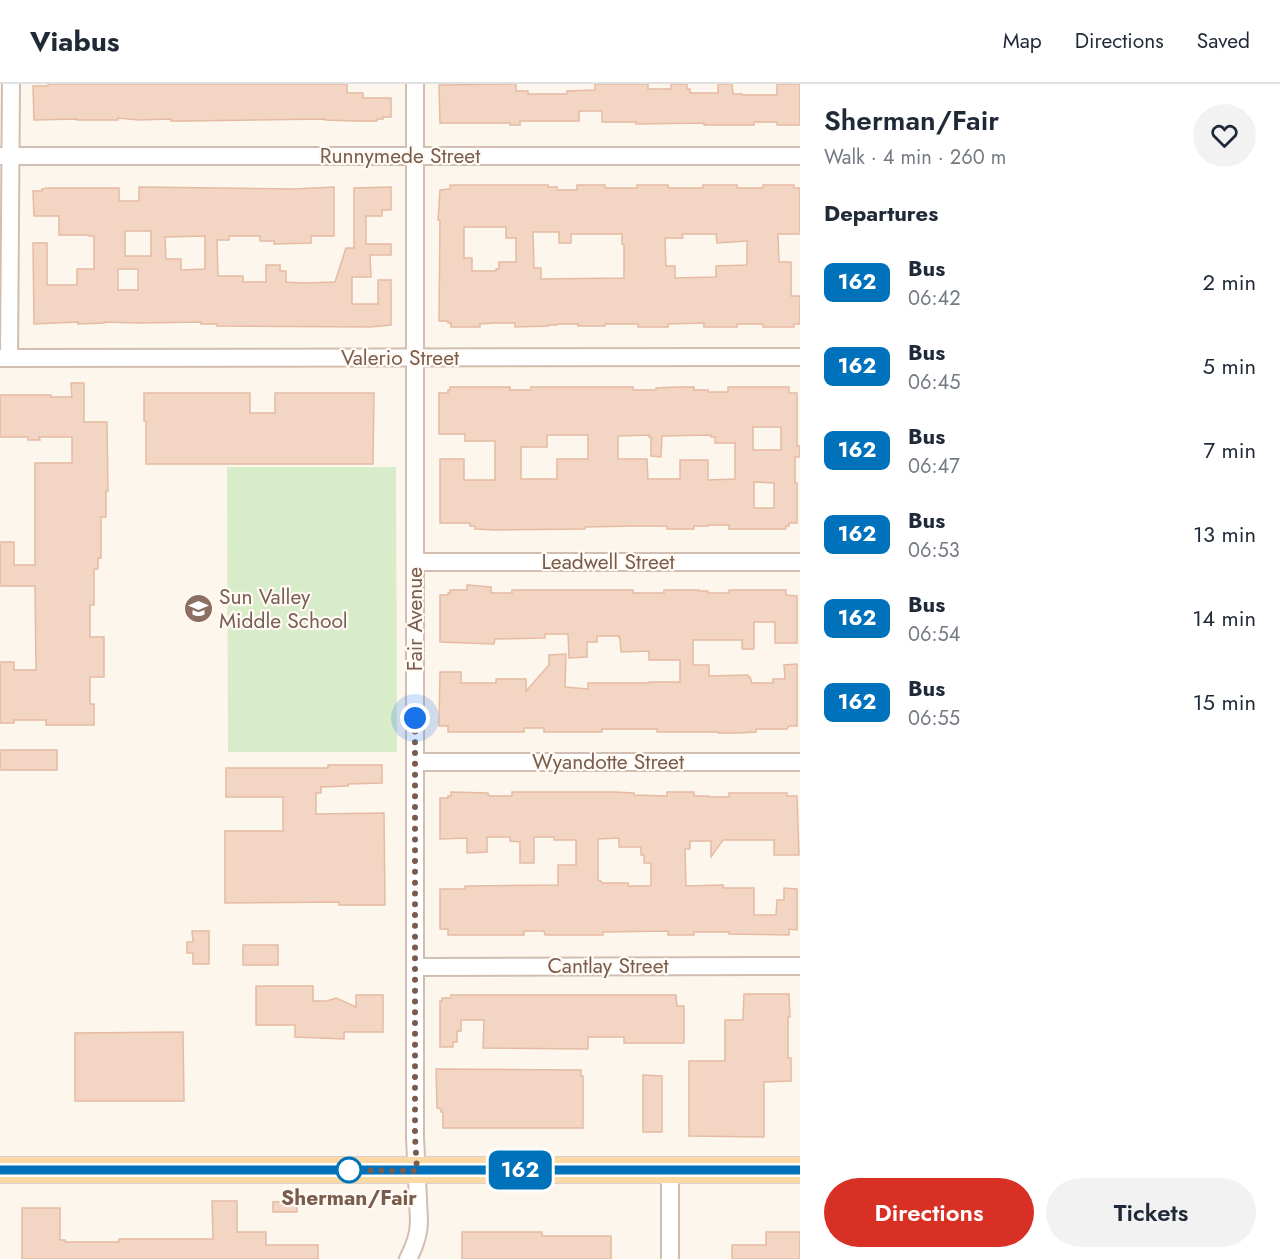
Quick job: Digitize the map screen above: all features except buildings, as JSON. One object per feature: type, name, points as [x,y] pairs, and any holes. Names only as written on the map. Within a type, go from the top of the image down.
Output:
[{"type":"main road","points":[[0,1170],[800,1170]]},
{"type":"street","points":[[5,358],[6,156],[11,84]]},
{"type":"street","name":"Fair Avenue","points":[[408,1259],[419,1234],[415,1137],[415,84]]},
{"type":"street","name":"Runnymede Street","points":[[6,156],[800,156]]},
{"type":"street","name":"Valerio Street","points":[[5,358],[800,357]]},
{"type":"street","name":"Leadwell Street","points":[[416,562],[800,562]]},
{"type":"street","name":"Wyandotte Street","points":[[415,762],[800,762]]},
{"type":"street","name":"Cantlay Street","points":[[416,967],[800,966]]},
{"type":"street","points":[[670,1171],[670,1259]]},
{"type":"green space","points":[[227,467],[396,467],[397,752],[228,752]]},
{"type":"bus line","name":"162","points":[[0,1170],[800,1170]]},
{"type":"place","name":"Sun Valley Middle School","points":[[198,609]]},
{"type":"place","name":"Sherman/Fair","points":[[349,1170]]},
{"type":"route","points":[[349,1170],[417,1171],[415,1137],[415,718]]}]
